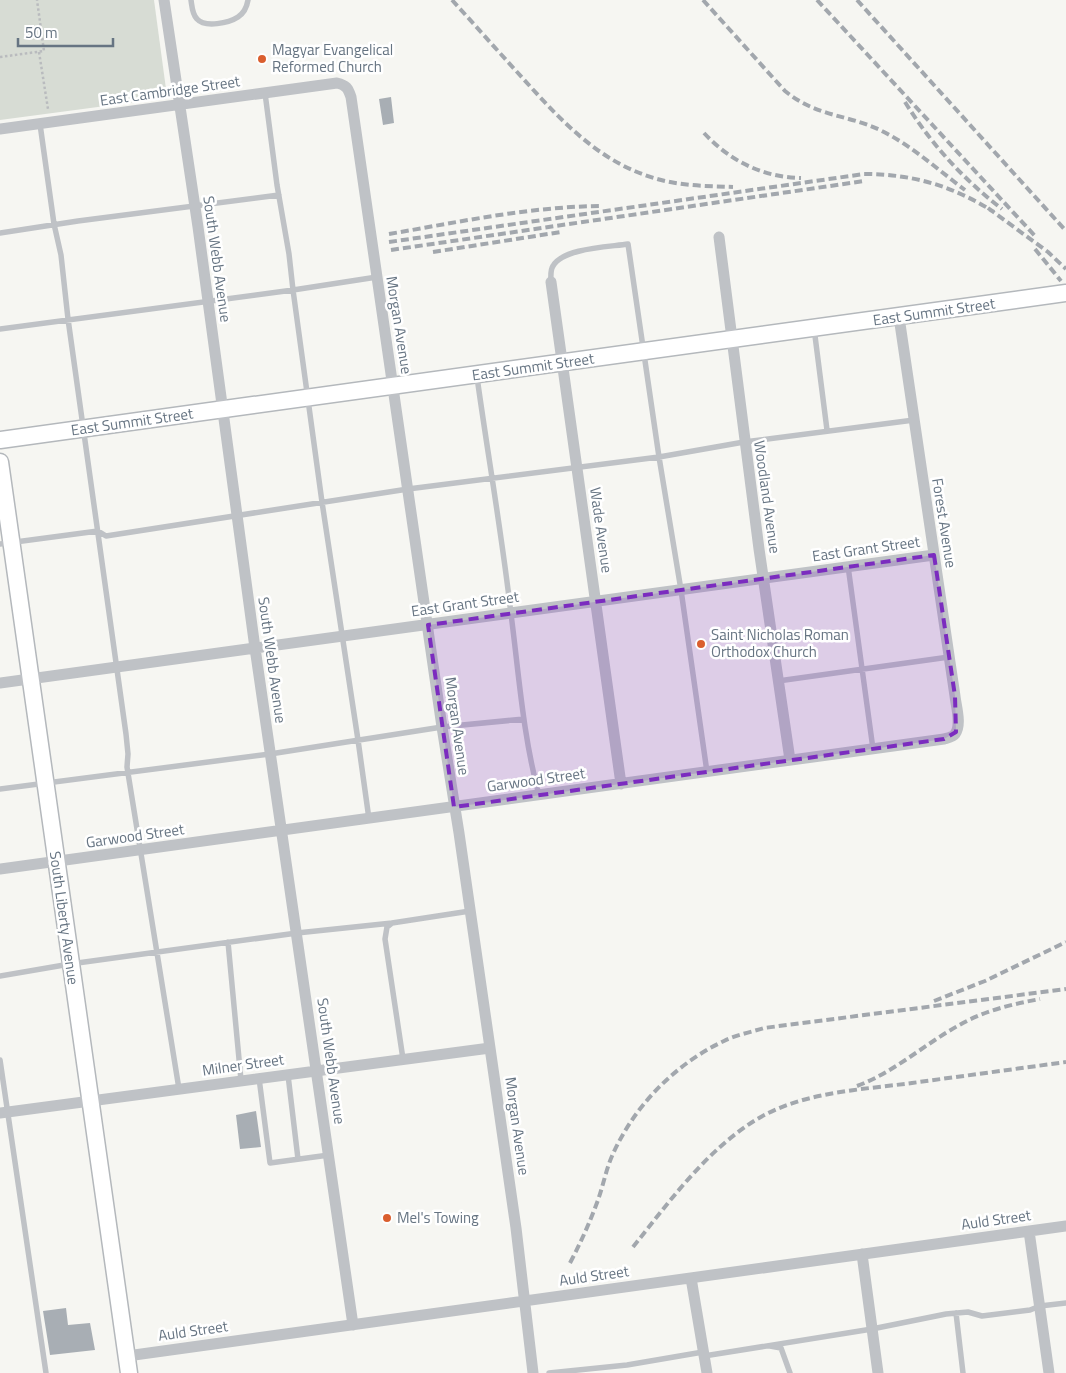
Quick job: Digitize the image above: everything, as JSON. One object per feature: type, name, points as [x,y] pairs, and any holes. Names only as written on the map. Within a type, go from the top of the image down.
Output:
[{"type":"street","name":"South Webb Avenue","points":[[164,0],[195,206],[270,754],[353,1325]]},
{"type":"street","name":"East Cambridge Street","points":[[0,129],[337,83],[344,85]]},
{"type":"street","name":"Morgan Avenue","points":[[344,85],[351,97],[516,1228],[533,1373]]},
{"type":"street","name":"Woodland Avenue","points":[[719,237],[744,442],[790,760]]},
{"type":"street","name":"Wade Avenue","points":[[551,282],[621,784]]},
{"type":"street","name":"East Summit Street","points":[[0,440],[1066,293]]},
{"type":"street","name":"Forest Avenue","points":[[898,317],[950,657],[958,723],[956,734]]},
{"type":"street","name":"South Liberty Avenue","points":[[0,462],[6,543],[31,678],[129,1373]]},
{"type":"street","name":"East Grant Street","points":[[0,683],[934,555]]},
{"type":"street","name":"Garwood Street","points":[[0,869],[944,740],[956,734]]},
{"type":"street","name":"Milner Street","points":[[4,1113],[179,1088],[490,1048]]},
{"type":"street","name":"Auld Street","points":[[127,1356],[1066,1226]]},
{"type":"street","points":[[1029,1231],[1049,1373]]},
{"type":"street","points":[[862,1254],[878,1373]]},
{"type":"street","points":[[691,1278],[707,1373]]},
{"type":"lane","points":[[191,2],[197,19],[203,23],[214,24],[227,22],[239,17],[244,11],[248,0]]},
{"type":"lane","points":[[265,93],[289,254],[322,502],[369,819]]},
{"type":"lane","points":[[40,124],[54,224],[61,255],[68,319],[126,734],[128,772],[179,1088]]},
{"type":"lane","points":[[0,233],[54,224],[279,195]]},
{"type":"lane","points":[[551,282],[552,267],[560,258],[584,250],[628,244],[707,772]]},
{"type":"lane","points":[[0,329],[208,302],[377,277]]},
{"type":"lane","points":[[814,328],[827,430]]},
{"type":"lane","points":[[476,375],[511,613],[524,719],[539,795]]},
{"type":"lane","points":[[6,543],[98,531],[106,536],[237,514],[408,489],[576,466],[659,457],[744,442],[914,420]]},
{"type":"lane","points":[[848,566],[873,749]]},
{"type":"lane","points":[[778,681],[950,657]]},
{"type":"lane","points":[[0,789],[270,754],[442,727],[524,719]]},
{"type":"lane","points":[[0,976],[70,964],[228,942],[392,923],[470,911]]},
{"type":"lane","points":[[392,923],[388,927],[385,939],[403,1059]]},
{"type":"lane","points":[[228,942],[241,1080]]},
{"type":"lane","points":[[0,1060],[4,1113],[46,1373]]},
{"type":"lane","points":[[288,1074],[298,1160]]},
{"type":"lane","points":[[259,1078],[270,1163],[329,1155]]},
{"type":"lane","points":[[549,1373],[627,1365],[704,1354],[872,1329],[956,1313],[968,1312],[982,1316],[1066,1303]]},
{"type":"lane","points":[[956,1313],[963,1373]]},
{"type":"lane","points":[[765,1345],[781,1348],[790,1373]]},
{"type":"path","points":[[0,57],[44,51],[37,0]]},
{"type":"path","points":[[39,52],[48,109]]},
{"type":"highlighted area","points":[[934,555],[955,696],[956,732],[944,739],[454,807],[428,625]]},
{"type":"shaded area","points":[[0,0],[154,0],[166,89],[158,99],[0,120]]},
{"type":"building","points":[[391,97],[394,123],[383,125],[379,99]]},
{"type":"building","points":[[256,1111],[261,1147],[240,1149],[236,1115]]},
{"type":"building","points":[[66,1308],[68,1325],[90,1323],[95,1350],[50,1355],[43,1311]]},
{"type":"railway","points":[[452,0],[563,121],[596,149],[633,170],[664,181],[703,186],[733,187]]},
{"type":"railway","points":[[703,0],[785,91],[820,111],[867,125],[891,136],[913,150],[965,190]]},
{"type":"railway","points":[[817,0],[1036,237]]},
{"type":"railway","points":[[857,0],[1066,231]]},
{"type":"railway","points":[[905,102],[949,160],[974,186],[1002,209]]},
{"type":"railway","points":[[704,133],[725,152],[748,166],[773,174],[801,178]]},
{"type":"railway","points":[[389,242],[864,174],[899,176],[932,183],[963,195],[994,212]]},
{"type":"railway","points":[[391,250],[864,181]]},
{"type":"railway","points":[[389,234],[520,212],[599,206]]},
{"type":"railway","points":[[988,208],[1048,252],[1066,269]]},
{"type":"railway","points":[[433,252],[561,232]]},
{"type":"railway","points":[[1035,249],[1061,281]]},
{"type":"railway","points":[[934,1001],[985,981],[1066,942]]},
{"type":"railway","points":[[570,1263],[595,1208],[612,1156],[632,1120],[658,1088],[673,1074],[706,1050],[739,1035],[764,1028],[1066,989]]},
{"type":"railway","points":[[857,1086],[885,1073],[972,1018],[1000,1008],[1040,999]]},
{"type":"railway","points":[[633,1247],[674,1196],[719,1147],[736,1133],[772,1111],[810,1098],[851,1090],[1066,1062]]},
{"type":"place","name":"Magyar Evangelical Reformed Church","points":[[262,59]]},
{"type":"place","name":"Saint Nicholas Roman Orthodox Church","points":[[701,644]]},
{"type":"place","name":"Mel's Towing","points":[[387,1218]]}]
